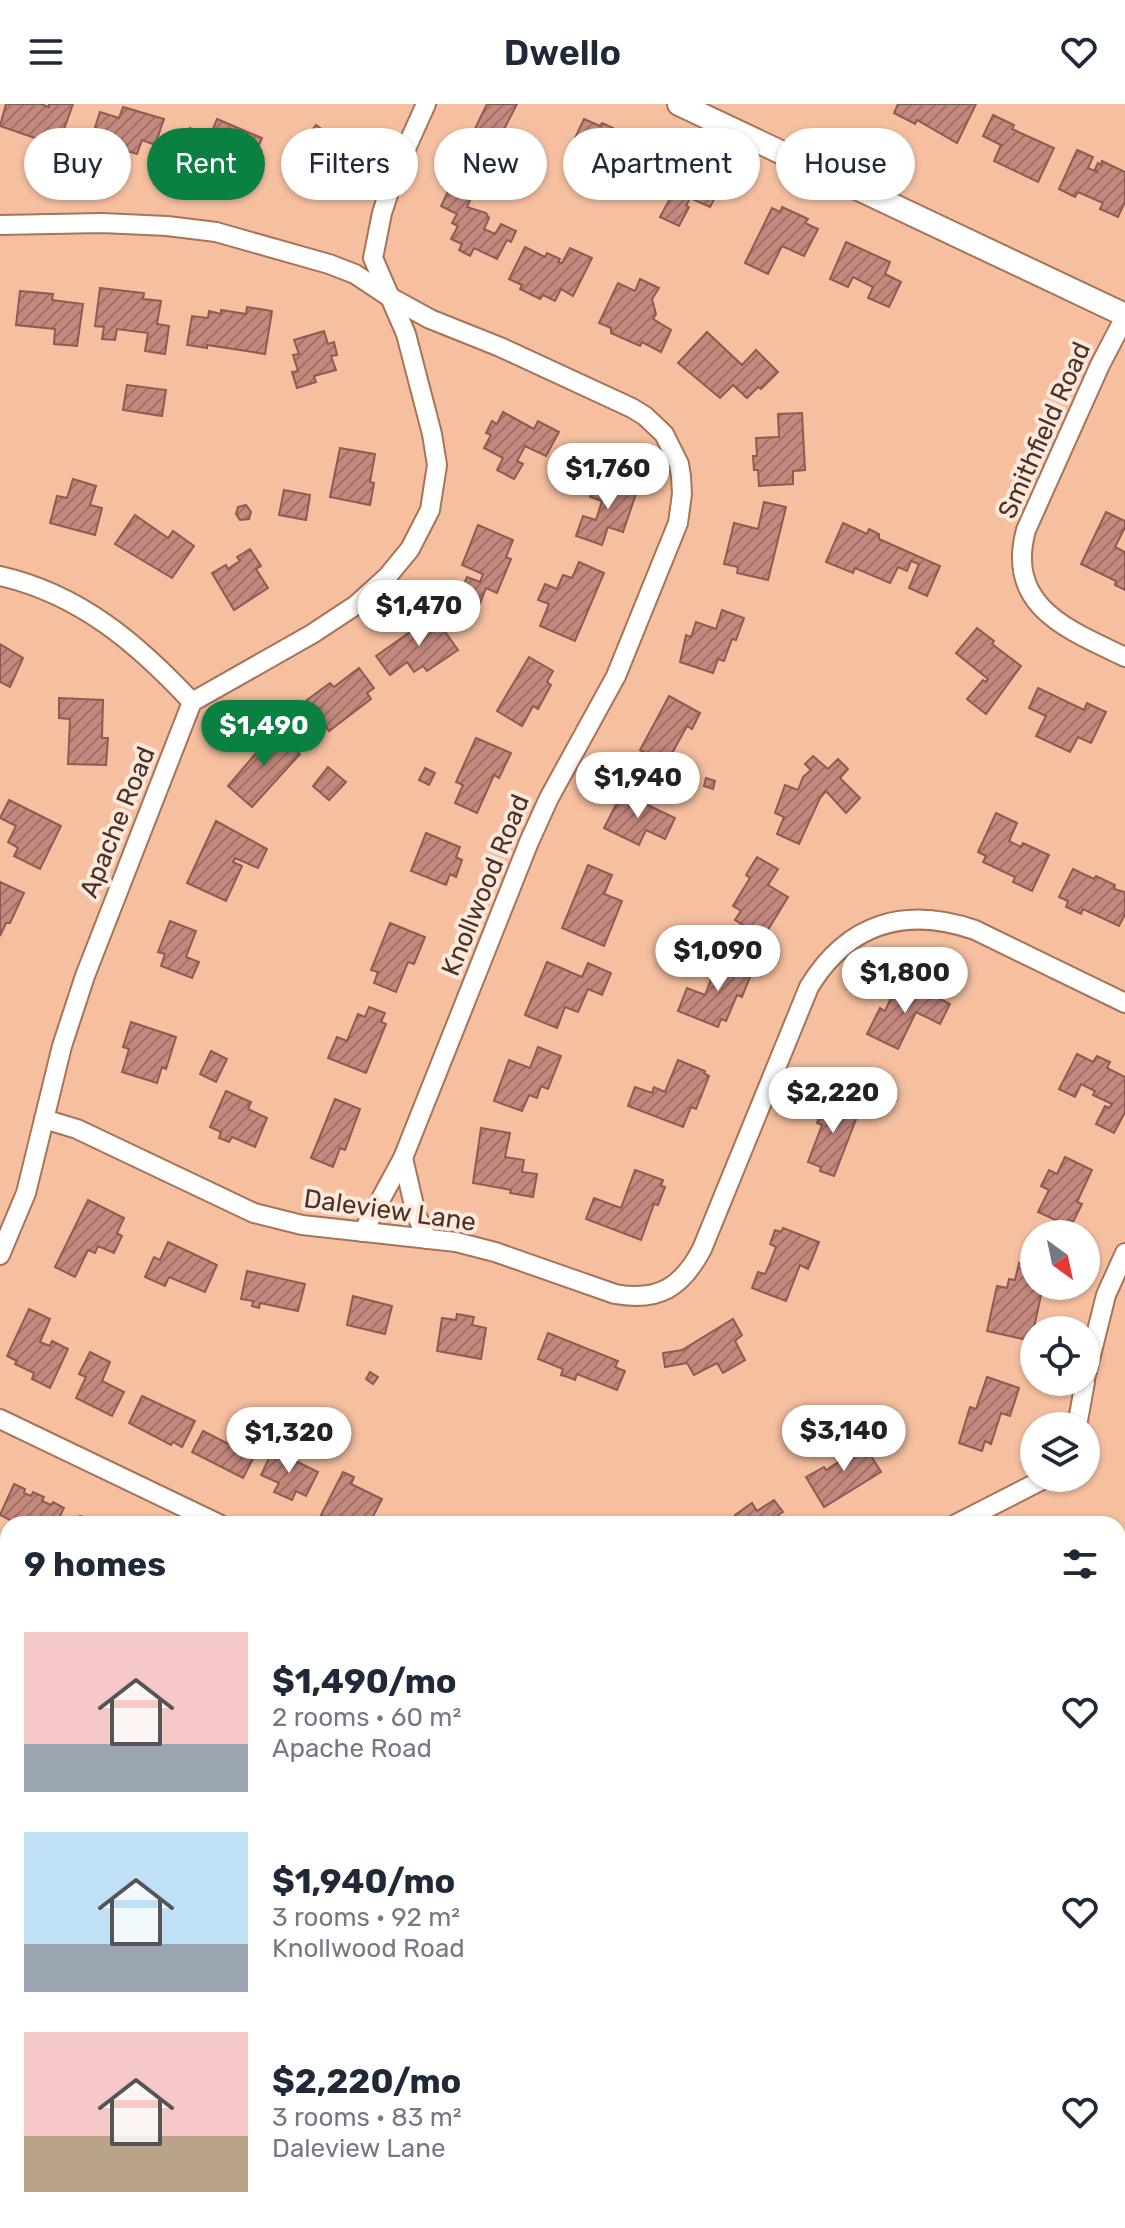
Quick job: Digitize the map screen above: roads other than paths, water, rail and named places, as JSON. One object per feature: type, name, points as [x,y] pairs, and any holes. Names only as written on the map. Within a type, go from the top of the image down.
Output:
[{"type":"street","points":[[0,576],[62,596],[94,613],[132,642],[192,702],[299,642],[356,605],[387,577],[417,538],[434,495],[436,450],[406,334],[373,258],[395,173],[426,104]]},
{"type":"street","points":[[679,104],[1125,316]]},
{"type":"street","name":"Knollwood Road","points":[[0,225],[102,223],[216,232],[269,245],[355,274],[430,319],[595,390],[645,416],[664,434],[679,464],[682,494],[678,523],[616,676],[549,798],[403,1158],[363,1232]]},
{"type":"street","name":"Smithfield Road","points":[[1125,316],[1026,530],[1022,560],[1029,592],[1045,613],[1070,630],[1125,657]]},
{"type":"street","name":"Apache Road","points":[[0,1255],[26,1193],[62,1046],[85,976],[192,702]]},
{"type":"street","name":"Daleview Lane","points":[[44,1119],[77,1129],[254,1213],[302,1225],[456,1242],[495,1252],[615,1294],[632,1297],[651,1295],[673,1286],[692,1268],[809,987],[837,950],[862,932],[913,919],[950,921],[975,930],[1125,1003]]},
{"type":"street","points":[[403,1158],[416,1214],[427,1239]]},
{"type":"street","points":[[1100,1316],[1125,1253]]},
{"type":"street","points":[[0,1419],[202,1516]]},
{"type":"street","points":[[972,1516],[1020,1491]]}]
